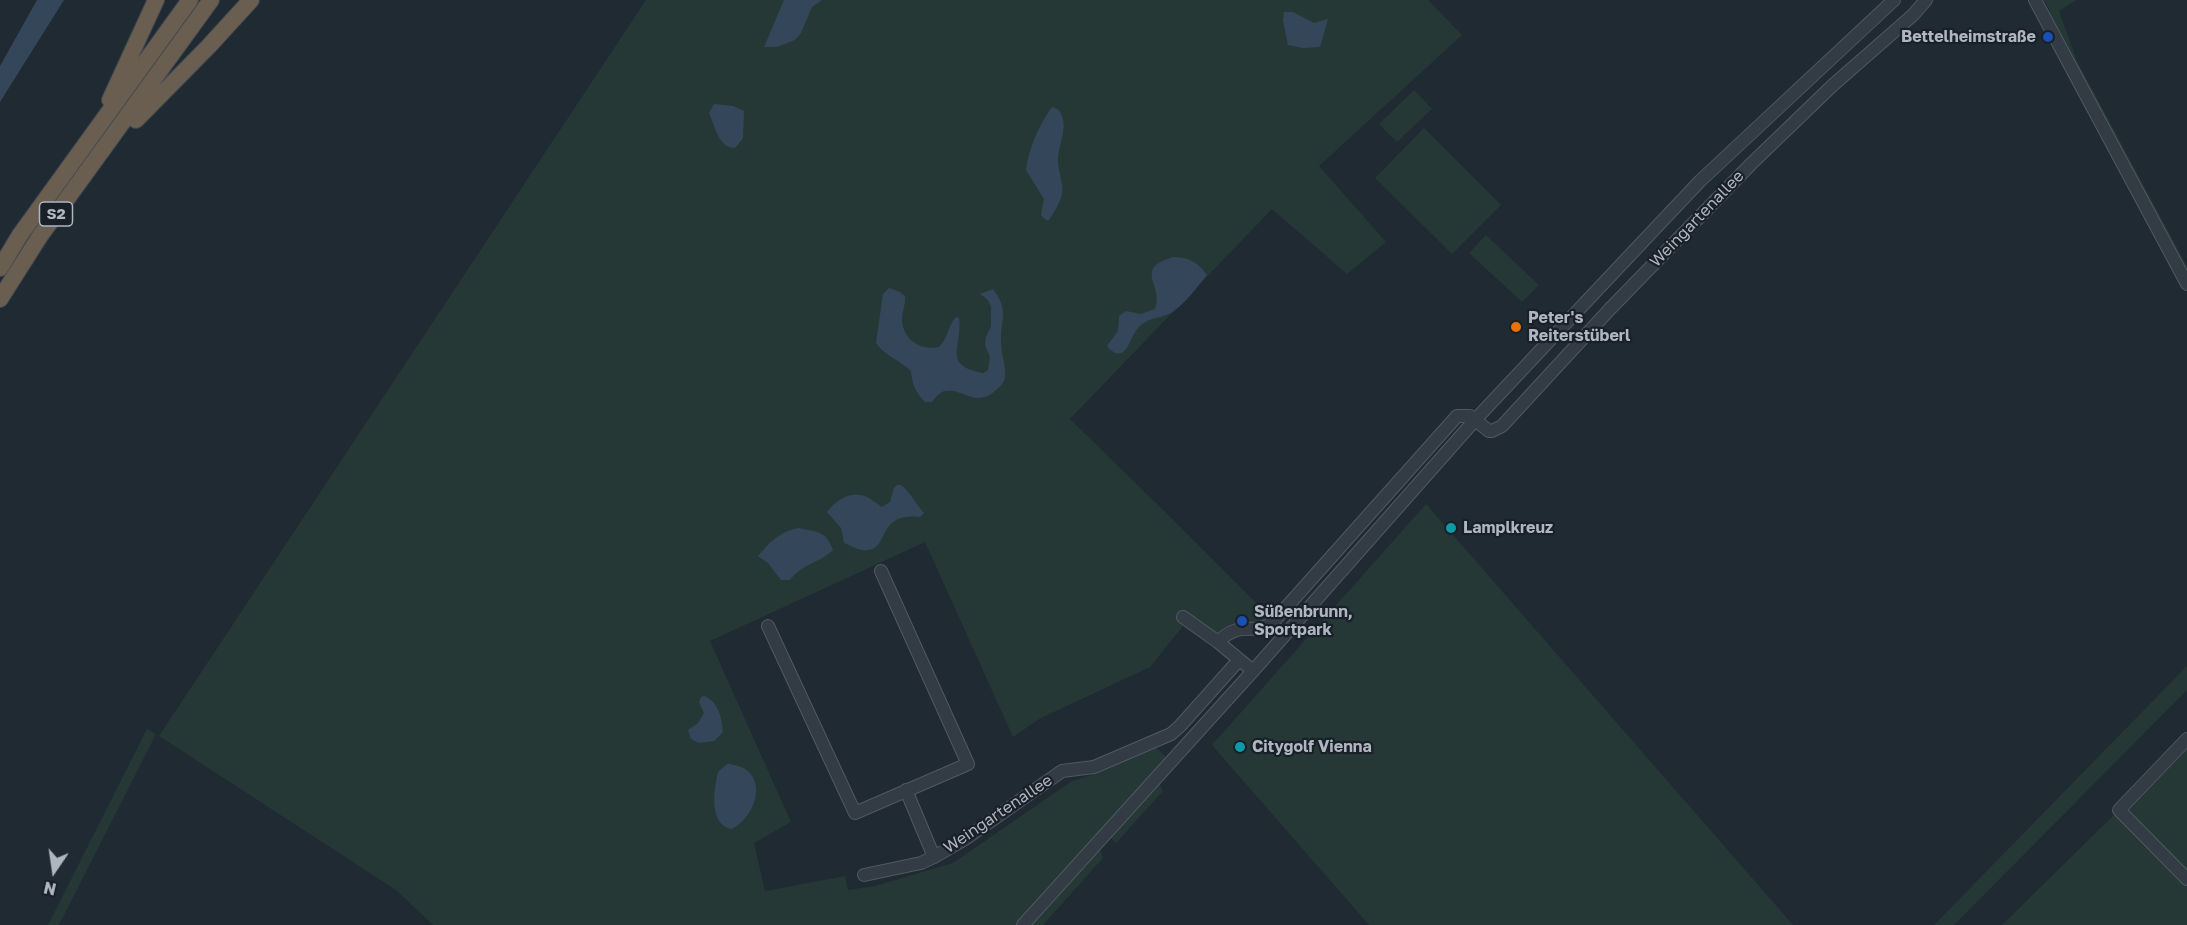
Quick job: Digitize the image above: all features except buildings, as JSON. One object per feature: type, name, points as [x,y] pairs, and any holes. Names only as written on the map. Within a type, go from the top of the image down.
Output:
[{"type":"highway","points":[[156,0],[105,133],[123,134],[251,0]]},
{"type":"highway","name":"S2","points":[[0,299],[190,0]]},
{"type":"highway","name":"S2","points":[[0,268],[20,236],[211,0]]},
{"type":"street","name":"Weingartenallee","points":[[1023,925],[1475,420],[1566,323],[1700,181],[1894,0]]},
{"type":"street","name":"Weingartenallee","points":[[1218,642],[1228,632],[1237,629],[1260,629],[1274,621],[1457,416],[1467,415],[1489,431],[1502,426],[1750,164],[1833,85],[1913,15],[1926,0]]},
{"type":"street","points":[[2035,0],[2187,284]]},
{"type":"street","points":[[1566,323],[1583,338]]},
{"type":"street","points":[[1409,469],[1422,481]]},
{"type":"street","points":[[768,626],[855,813],[968,764],[881,571]]},
{"type":"street","points":[[1183,617],[1218,642],[1252,671]]},
{"type":"street","name":"Weingartenallee","points":[[864,874],[921,863],[965,839],[1062,771],[1094,767],[1171,734],[1239,660]]},
{"type":"street","points":[[2187,739],[2119,810],[2187,879]]},
{"type":"street","points":[[906,790],[934,857]]},
{"type":"green space","points":[[646,0],[1428,0],[1462,35],[1319,166],[1386,242],[1347,274],[1272,209],[1070,419],[1274,621],[1223,637],[1187,621],[1150,667],[1039,719],[1013,737],[925,542],[710,641],[791,822],[754,843],[765,891],[845,876],[848,890],[875,886],[953,863],[1072,781],[1098,773],[1154,746],[1171,762],[1023,925],[433,925],[396,890],[159,736]]},
{"type":"green space","points":[[2044,0],[2076,0],[2059,11],[2077,61],[2187,266],[2187,276],[2049,14],[2050,11]]},
{"type":"green space","points":[[1414,90],[1432,109],[1397,142],[1379,124]]},
{"type":"green space","points":[[1424,128],[1501,205],[1452,254],[1375,178]]},
{"type":"green space","points":[[1486,235],[1539,285],[1522,302],[1469,253]]},
{"type":"green space","name":"Citygolf Vienna","points":[[1426,504],[1793,925],[1369,925],[1212,745]]},
{"type":"green space","points":[[2187,666],[2187,690],[1954,925],[1934,925]]},
{"type":"green space","points":[[147,729],[156,734],[59,925],[48,925]]},
{"type":"green space","points":[[2187,739],[2187,925],[2002,925],[2119,810]]},
{"type":"green space","points":[[1158,781],[1163,791],[1116,843],[1108,835]]},
{"type":"green space","points":[[1099,846],[1103,858],[1043,925],[1028,925]]},
{"type":"water","points":[[37,0],[64,0],[0,102],[0,66]]},
{"type":"water","points":[[784,0],[822,0],[812,7],[801,33],[795,40],[777,47],[764,47]]},
{"type":"water","points":[[1284,12],[1293,12],[1314,23],[1328,19],[1320,47],[1303,48],[1288,45],[1283,20]]},
{"type":"water","points":[[714,104],[733,106],[744,111],[743,138],[735,148],[725,144],[718,136],[709,113]]},
{"type":"water","points":[[1052,107],[1059,110],[1064,129],[1058,154],[1062,190],[1057,207],[1049,220],[1046,220],[1041,215],[1044,199],[1026,170],[1035,137]]},
{"type":"water","points":[[1173,257],[1192,261],[1207,275],[1171,313],[1148,320],[1141,325],[1123,352],[1112,351],[1107,346],[1118,331],[1119,316],[1126,311],[1141,314],[1155,309],[1157,301],[1152,279],[1154,267]]},
{"type":"water","points":[[889,288],[905,296],[903,327],[909,338],[920,345],[939,347],[945,340],[953,321],[956,317],[959,318],[958,360],[970,370],[983,373],[988,370],[990,357],[985,345],[991,326],[991,307],[988,300],[980,294],[993,289],[1003,310],[1001,343],[1005,378],[1002,384],[988,396],[981,398],[944,391],[932,402],[925,402],[915,388],[911,371],[883,351],[876,343],[883,294]]},
{"type":"water","points":[[897,485],[904,488],[924,513],[920,517],[905,517],[895,521],[889,526],[877,546],[871,550],[862,550],[844,543],[841,528],[827,512],[830,508],[837,501],[856,494],[882,507],[890,502]]},
{"type":"water","points":[[799,528],[823,535],[833,550],[800,570],[790,580],[781,580],[768,563],[758,556],[776,538]]},
{"type":"water","points":[[704,696],[716,706],[723,732],[714,741],[699,743],[691,739],[688,730],[698,723],[704,713],[699,702]]},
{"type":"water","points":[[727,764],[740,767],[750,773],[755,781],[756,791],[749,812],[742,822],[732,829],[719,821],[714,805],[718,772]]},
{"type":"place","name":"Bettelheimstraße","points":[[2048,37]]},
{"type":"place","name":"Peter's Reiterstüberl","points":[[1516,327]]},
{"type":"place","name":"Lamplkreuz","points":[[1451,528]]},
{"type":"place","name":"Süßenbrunn, Sportpark","points":[[1242,621]]},
{"type":"place","name":"Citygolf Vienna","points":[[1240,747]]}]
